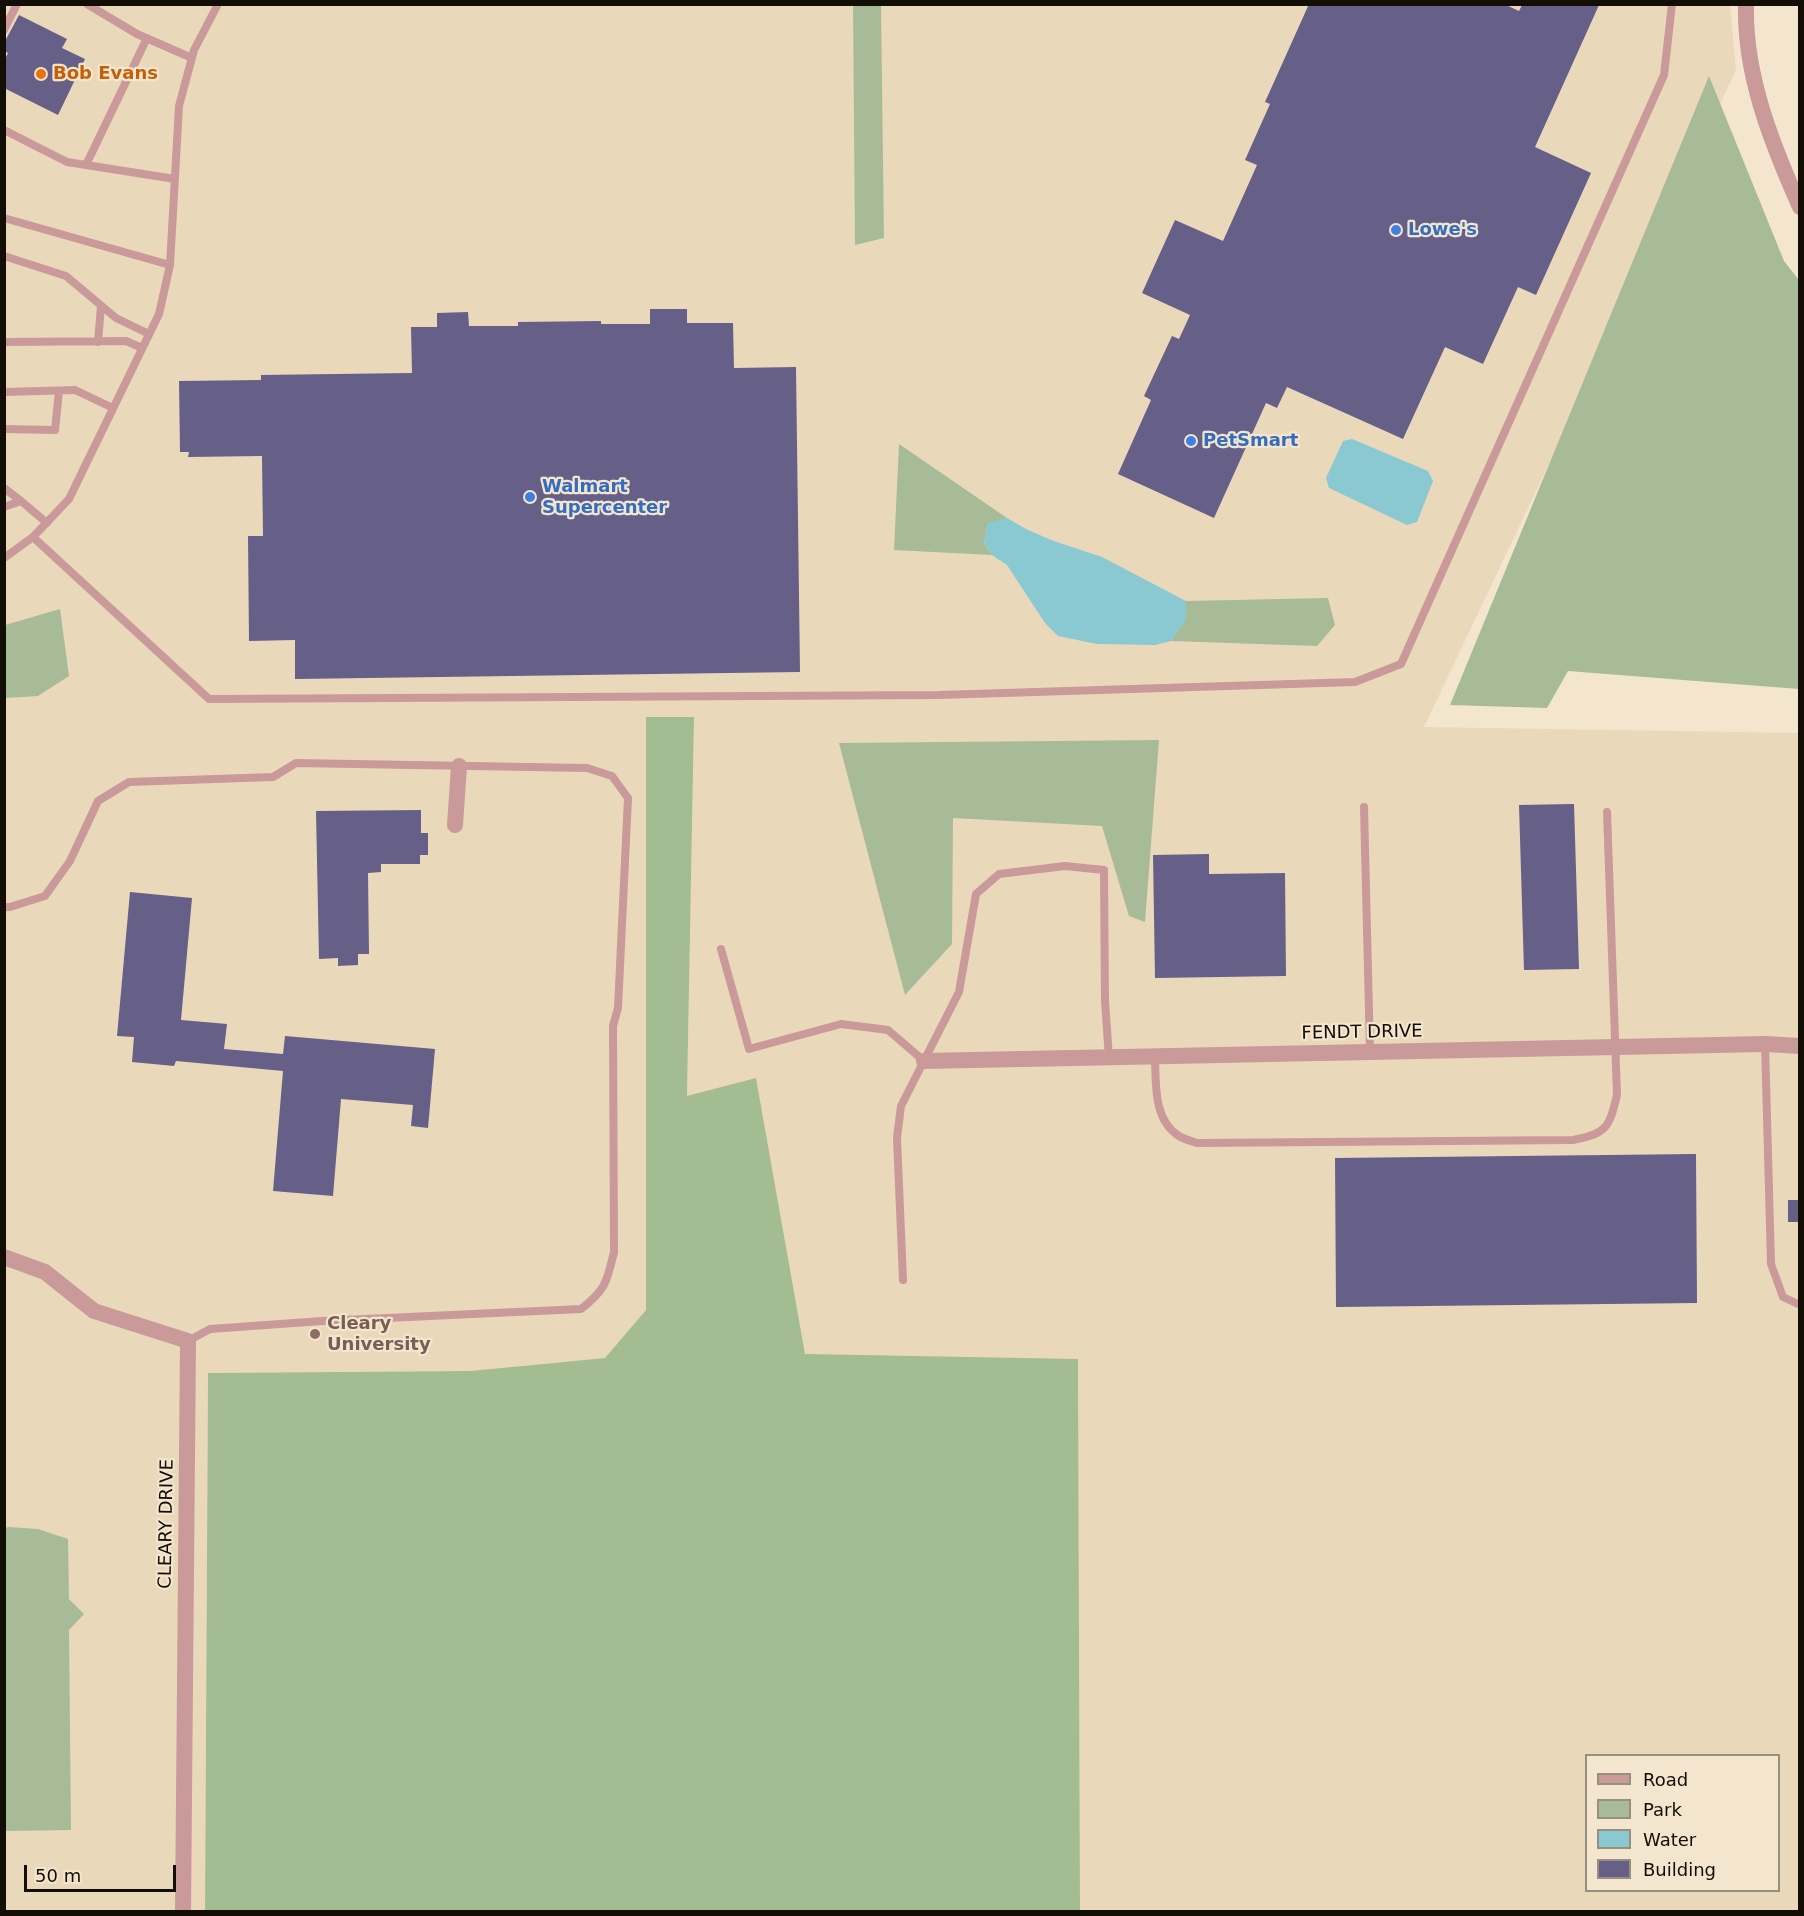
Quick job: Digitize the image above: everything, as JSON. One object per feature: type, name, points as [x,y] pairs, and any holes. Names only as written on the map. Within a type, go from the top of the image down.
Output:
[{"type":"street","points":[[1746,4],[1745,23],[1756,89],[1776,152],[1800,207]]},
{"type":"street","points":[[455,825],[459,766]]},
{"type":"street","name":"FENDT DRIVE","points":[[924,1061],[1765,1044],[1800,1046]]},
{"type":"street","points":[[4,1257],[45,1272],[94,1311],[188,1341]]},
{"type":"street","name":"CLEARY DRIVE","points":[[183,1911],[188,1341]]},
{"type":"lane","points":[[4,30],[17,4]]},
{"type":"lane","points":[[87,4],[147,38],[192,58]]},
{"type":"lane","points":[[4,558],[33,537],[69,499],[159,314],[170,264],[179,106],[194,50],[218,4]]},
{"type":"lane","points":[[33,537],[209,699],[939,695],[1355,682],[1401,664],[1664,75],[1672,4]]},
{"type":"lane","points":[[86,165],[147,38]]},
{"type":"lane","points":[[4,130],[67,162],[175,179]]},
{"type":"lane","points":[[4,218],[170,264]]},
{"type":"lane","points":[[4,256],[66,276],[116,318],[149,334]]},
{"type":"lane","points":[[98,342],[102,306]]},
{"type":"lane","points":[[4,342],[126,341],[142,348]]},
{"type":"lane","points":[[4,392],[75,390],[113,408]]},
{"type":"lane","points":[[4,429],[55,430],[59,391]]},
{"type":"lane","points":[[4,488],[47,523]]},
{"type":"lane","points":[[4,507],[21,501]]},
{"type":"lane","points":[[4,907],[45,896],[70,861],[98,801],[129,782],[273,777],[297,763],[587,768],[612,776],[628,798],[618,1008],[613,1026],[614,1252],[608,1278],[598,1296],[581,1308],[210,1329],[188,1341]]},
{"type":"lane","points":[[1364,807],[1370,1052]]},
{"type":"lane","points":[[1155,1057],[1158,1098],[1163,1119],[1178,1135],[1197,1143],[1573,1140],[1596,1135],[1611,1120],[1617,1095],[1607,812]]},
{"type":"lane","points":[[903,1280],[897,1138],[902,1106],[960,992],[976,894],[999,874],[1065,866],[1104,870],[1105,1001],[1109,1058]]},
{"type":"lane","points":[[721,949],[749,1049],[841,1024],[888,1030],[924,1061]]},
{"type":"lane","points":[[1765,1044],[1771,1264],[1783,1296],[1800,1305]]},
{"type":"shaded area","points":[[5,5],[1730,5],[1736,70],[1424,727],[1799,733],[1799,1911],[1080,1911],[1078,1359],[805,1355],[756,1078],[687,1097],[694,718],[647,717],[646,1310],[605,1358],[470,1371],[208,1373],[205,1911],[5,1912]]},
{"type":"green space","points":[[853,5],[881,5],[884,238],[855,245]]},
{"type":"green space","points":[[1709,76],[1784,261],[1799,280],[1799,689],[1568,671],[1547,708],[1450,705]]},
{"type":"green space","points":[[899,444],[1007,518],[988,524],[984,543],[992,555],[894,550]]},
{"type":"green space","points":[[1328,598],[1335,625],[1317,646],[1171,641],[1186,619],[1186,601]]},
{"type":"green space","points":[[60,609],[69,676],[38,696],[5,698],[5,625]]},
{"type":"green space","points":[[646,717],[694,717],[687,1096],[756,1078],[805,1354],[1078,1359],[1080,1911],[205,1911],[208,1373],[470,1371],[605,1358],[646,1310]]},
{"type":"green space","points":[[1159,740],[1145,922],[1129,916],[1102,826],[953,818],[952,944],[905,995],[839,743]]},
{"type":"green space","points":[[4,1528],[38,1529],[68,1539],[69,1599],[84,1614],[69,1630],[71,1830],[5,1831]]},
{"type":"water","points":[[1352,439],[1428,471],[1433,481],[1417,522],[1407,525],[1329,488],[1326,478],[1343,441]]},
{"type":"water","points":[[1007,518],[1051,540],[1102,557],[1186,601],[1186,619],[1171,641],[1155,645],[1097,644],[1058,636],[1045,623],[1007,565],[992,555],[984,543],[988,523]]},
{"type":"building","name":"Lowe's","points":[[1309,4],[1504,4],[1519,11],[1522,5],[1599,5],[1535,147],[1591,173],[1536,295],[1518,287],[1483,364],[1445,347],[1403,439],[1287,387],[1277,408],[1266,403],[1214,518],[1118,474],[1151,400],[1144,396],[1172,336],[1179,339],[1190,315],[1142,293],[1175,220],[1223,241],[1257,165],[1245,160],[1270,104],[1265,102]]},
{"type":"building","name":"Bob Evans","points":[[19,15],[67,39],[62,48],[85,59],[58,115],[4,88],[4,61],[8,53],[4,51],[4,43]]},
{"type":"building","name":"Walmart Supercenter","points":[[650,309],[687,309],[687,323],[733,323],[734,368],[796,367],[800,672],[295,679],[295,640],[249,641],[248,536],[263,536],[262,456],[188,457],[189,452],[180,452],[179,381],[261,380],[261,375],[412,373],[411,327],[437,327],[437,313],[468,312],[469,326],[518,326],[518,322],[601,321],[601,324],[650,324]]},
{"type":"building","points":[[1574,804],[1579,969],[1524,970],[1519,805]]},
{"type":"building","points":[[421,810],[421,833],[428,833],[428,855],[420,855],[420,864],[381,864],[381,872],[368,873],[369,954],[358,954],[358,965],[338,966],[338,958],[319,959],[316,811]]},
{"type":"building","points":[[1209,854],[1209,874],[1285,873],[1286,976],[1155,978],[1153,855]]},
{"type":"building","points":[[130,892],[192,898],[181,1020],[227,1024],[224,1049],[283,1054],[285,1036],[435,1049],[428,1128],[411,1126],[413,1105],[341,1099],[333,1196],[273,1191],[283,1071],[176,1061],[174,1066],[132,1062],[134,1037],[117,1036]]},
{"type":"building","points":[[1696,1154],[1697,1303],[1336,1307],[1335,1158]]},
{"type":"building","points":[[1788,1200],[1800,1200],[1800,1222],[1788,1222]]},
{"type":"place","name":"Bob Evans","points":[[41,74]]},
{"type":"place","name":"Lowe's","points":[[1396,230]]},
{"type":"place","name":"PetSmart","points":[[1191,441]]},
{"type":"place","name":"Walmart Supercenter","points":[[530,497]]},
{"type":"place","name":"Cleary University","points":[[315,1334]]}]
